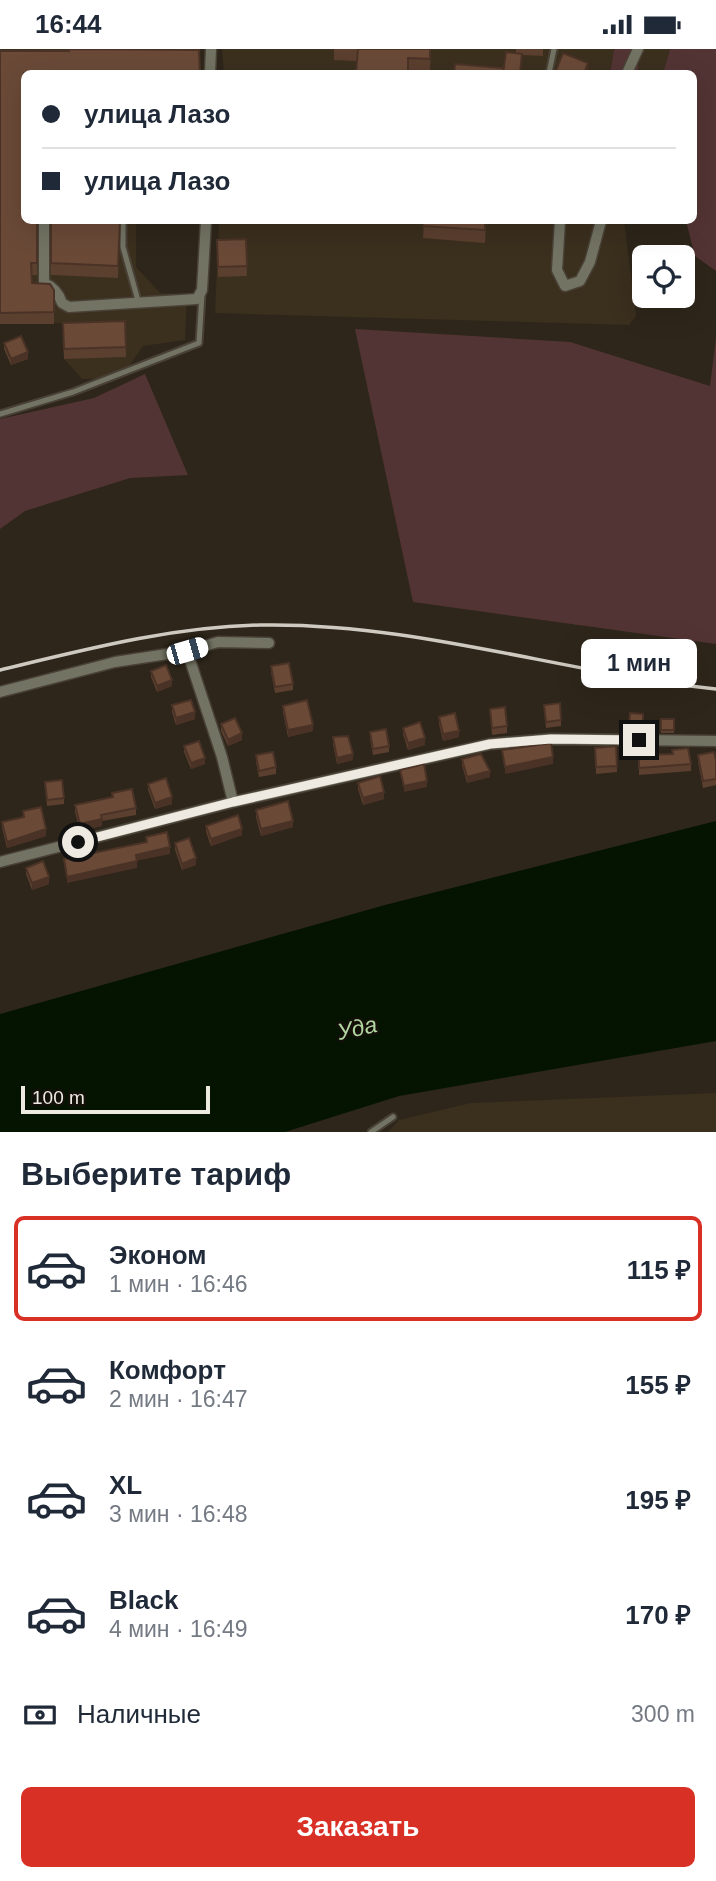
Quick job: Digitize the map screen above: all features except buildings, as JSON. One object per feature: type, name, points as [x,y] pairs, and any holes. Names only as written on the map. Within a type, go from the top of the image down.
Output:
[{"type":"street","points":[[210,70],[211,49]]},
{"type":"street","points":[[628,70],[638,49]]},
{"type":"street","points":[[44,224],[44,283],[51,285],[60,295],[62,303],[69,307],[193,300],[202,294],[205,224]]},
{"type":"street","points":[[560,224],[556,270],[565,286],[580,281],[590,262],[600,224]]},
{"type":"street","points":[[0,692],[115,662],[187,651],[218,642],[269,643]]},
{"type":"street","points":[[187,651],[222,757],[233,802]]},
{"type":"street","points":[[0,862],[233,802],[490,744],[551,739],[716,741]]},
{"type":"lane","points":[[550,70],[554,49]]},
{"type":"lane","points":[[123,224],[123,247],[139,304]]},
{"type":"lane","points":[[0,414],[73,392],[199,343],[202,294]]},
{"type":"lane","points":[[371,1132],[393,1117]]},
{"type":"shaded area","points":[[0,49],[184,49],[199,62],[72,70],[21,70],[21,224],[136,224],[136,267],[160,293],[187,294],[185,340],[143,346],[121,378],[82,379],[64,359],[62,323],[0,324]]},
{"type":"shaded area","points":[[222,49],[614,49],[610,70],[224,70]]},
{"type":"shaded area","points":[[614,49],[639,49],[638,70],[610,70]]},
{"type":"shaded area","points":[[639,49],[670,49],[664,70],[638,70]]},
{"type":"shaded area","points":[[670,49],[716,49],[716,271],[695,256],[695,245],[692,245],[687,224],[697,224],[697,70],[664,70]]},
{"type":"shaded area","points":[[219,224],[624,224],[632,284],[632,308],[635,308],[636,316],[629,325],[215,313]]},
{"type":"shaded area","points":[[355,329],[570,342],[710,386],[716,338],[716,644],[413,602]]},
{"type":"shaded area","points":[[145,374],[188,475],[130,478],[25,511],[0,529],[0,419],[94,398]]},
{"type":"shaded area","points":[[716,1093],[716,1132],[388,1132],[399,1120],[471,1103]]},
{"type":"water","name":"Уда","points":[[716,821],[716,1041],[399,1096],[285,1132],[0,1132],[0,1014],[385,905]]},
{"type":"railway","points":[[0,670],[129,640],[194,630],[260,625],[318,626],[432,640],[659,682],[716,689]]},
{"type":"route","points":[[78,842],[233,802],[490,744],[551,739],[639,740]]}]
